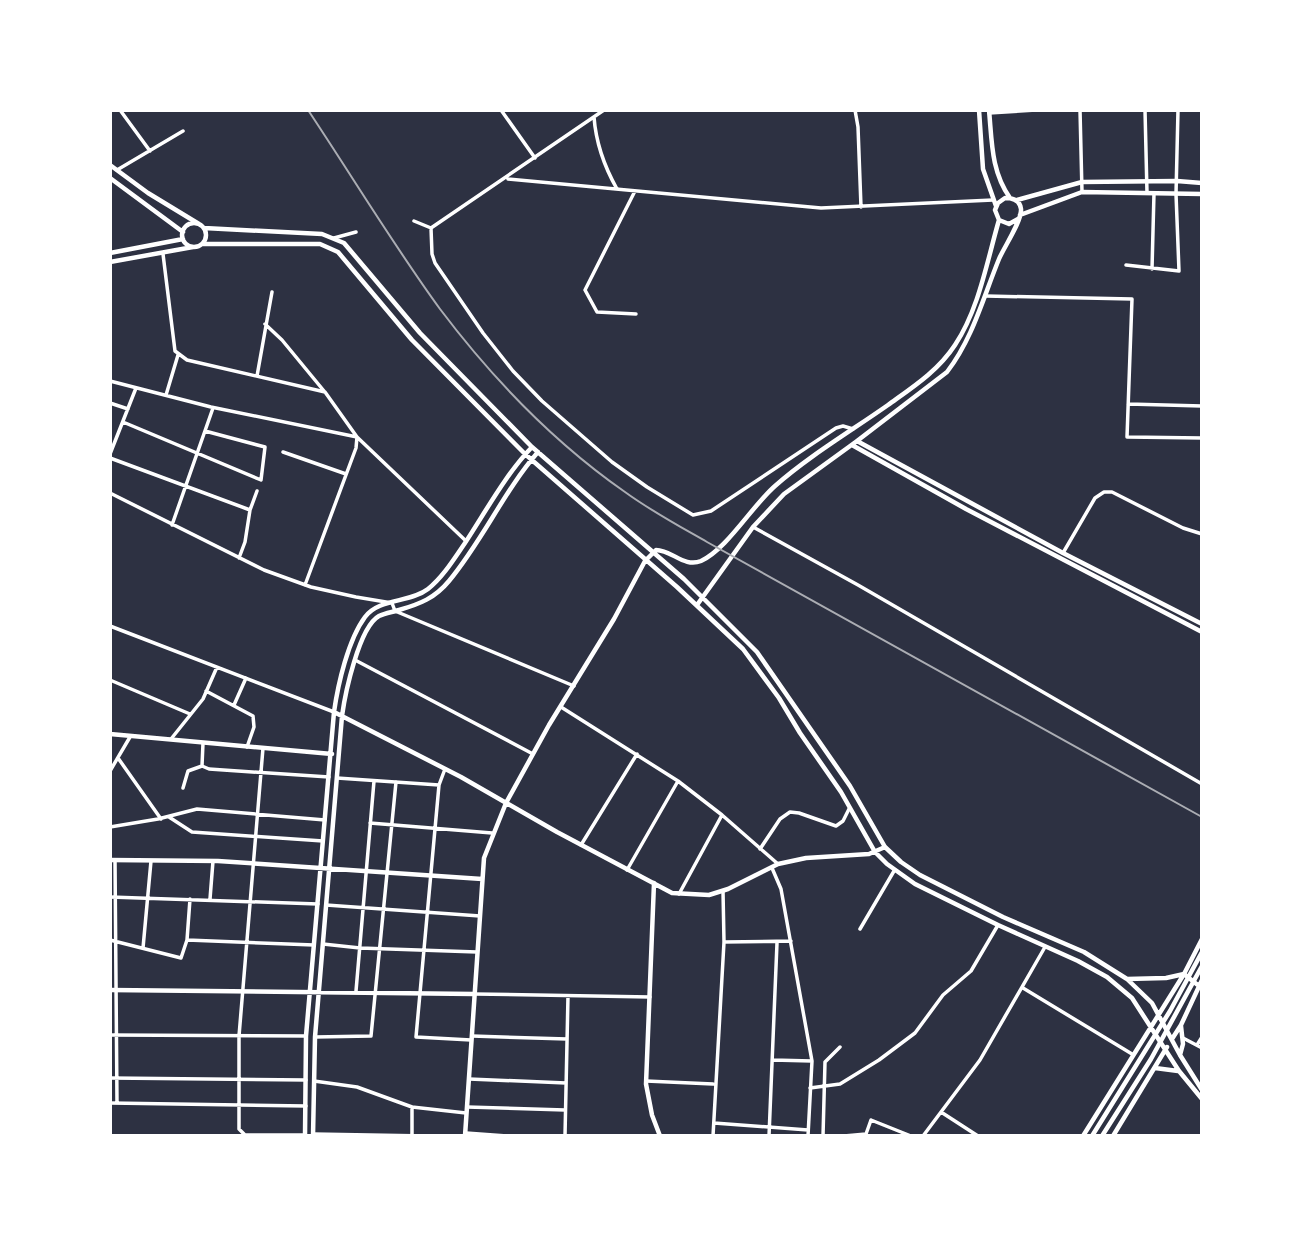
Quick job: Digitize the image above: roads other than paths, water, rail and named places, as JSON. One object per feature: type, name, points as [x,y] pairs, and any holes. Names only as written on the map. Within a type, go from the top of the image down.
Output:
[{"type":"street","points":[[120,110],[150,151]]},
{"type":"street","points":[[501,110],[536,158]]},
{"type":"street","points":[[431,228],[604,110]]},
{"type":"street","points":[[855,110],[858,127],[860,207]]},
{"type":"street","points":[[979,110],[984,169],[996,214],[999,220],[1009,224],[1019,217],[1083,191],[1202,194]]},
{"type":"street","points":[[697,605],[753,527],[783,494],[947,372],[969,335],[1019,217],[1020,205],[999,183],[993,162],[989,111],[1036,110]]},
{"type":"street","points":[[1080,110],[1083,191]]},
{"type":"street","points":[[1145,110],[1147,193]]},
{"type":"street","points":[[1126,265],[1179,271],[1176,194],[1178,110]]},
{"type":"street","points":[[594,117],[595,137],[617,189]]},
{"type":"street","points":[[117,170],[183,131]]},
{"type":"street","points":[[110,164],[148,193],[201,226],[206,237],[202,244]]},
{"type":"street","points":[[110,178],[183,232]]},
{"type":"street","points":[[506,178],[821,208],[993,200]]},
{"type":"street","points":[[996,207],[1001,200],[1082,182],[1202,183]]},
{"type":"street","points":[[635,191],[585,290],[597,312],[636,314]]},
{"type":"street","points":[[1152,269],[1154,193]]},
{"type":"street","points":[[507,1136],[466,1134],[484,859],[506,803],[651,552],[661,550],[691,563],[708,556],[732,534],[754,506],[777,484],[930,373],[955,346],[966,326],[999,220]]},
{"type":"street","points":[[414,221],[431,228]]},
{"type":"street","points":[[183,239],[183,232],[189,225],[322,234],[334,237],[354,253],[419,333],[532,447],[704,597],[748,642],[772,672],[850,786],[885,847],[920,875],[1003,917],[1084,952],[1128,979],[1159,1013],[1171,1040],[1202,1090]]},
{"type":"street","points":[[431,228],[435,263],[483,333],[513,370],[592,446],[647,487],[688,513],[699,515],[711,511],[836,428],[843,426],[853,429]]},
{"type":"street","points":[[334,237],[356,232]]},
{"type":"street","points":[[110,253],[183,239],[193,247]]},
{"type":"street","points":[[110,262],[163,254],[202,244],[320,244],[338,252],[412,340],[531,460],[586,506],[743,649],[841,792],[875,852],[894,871],[915,884],[1107,977],[1132,998],[1178,1071],[1202,1099]]},
{"type":"street","points":[[163,254],[178,355],[166,395]]},
{"type":"street","points":[[257,376],[272,292]]},
{"type":"street","points":[[986,296],[1132,299],[1127,437],[1202,438]]},
{"type":"street","points":[[265,324],[282,340],[325,392],[357,437],[466,541]]},
{"type":"street","points":[[178,355],[187,360],[325,392]]},
{"type":"street","points":[[110,381],[214,407],[357,437]]},
{"type":"street","points":[[136,388],[110,456],[250,510]]},
{"type":"street","points":[[110,403],[128,409]]},
{"type":"street","points":[[1128,404],[1202,406]]},
{"type":"street","points":[[172,525],[214,407]]},
{"type":"street","points":[[123,422],[261,480],[265,447],[205,430]]},
{"type":"street","points":[[862,424],[867,433]]},
{"type":"street","points":[[305,584],[356,448],[357,437]]},
{"type":"street","points":[[857,441],[1063,553],[1202,624]]},
{"type":"street","points":[[852,445],[966,509],[1202,632]]},
{"type":"street","points":[[263,748],[239,1036],[239,1129],[242,1134],[305,1135],[306,1036],[334,712],[342,674],[359,626],[374,608],[425,591],[450,566],[532,447]]},
{"type":"street","points":[[283,452],[346,474]]},
{"type":"street","points":[[427,1136],[313,1135],[315,1037],[342,716],[348,679],[372,622],[378,616],[431,599],[447,584],[538,452]]},
{"type":"street","points":[[239,558],[257,491]]},
{"type":"street","points":[[1063,553],[1095,498],[1104,492],[1112,492],[1183,528],[1202,534]]},
{"type":"street","points":[[110,493],[264,570],[305,584],[392,603]]},
{"type":"street","points":[[753,527],[1202,784]]},
{"type":"street","points":[[392,603],[394,611]]},
{"type":"street","points":[[394,611],[574,686]]},
{"type":"street","points":[[110,626],[334,712],[445,769],[627,870],[679,894],[709,895],[775,866],[806,858],[875,852],[885,847]]},
{"type":"street","points":[[743,649],[748,642]]},
{"type":"street","points":[[355,660],[534,754]]},
{"type":"street","points":[[170,741],[201,703],[218,666]]},
{"type":"street","points":[[234,705],[246,677]]},
{"type":"street","points":[[110,689],[112,681],[190,714]]},
{"type":"street","points":[[206,691],[254,719],[247,747]]},
{"type":"street","points":[[561,707],[678,781],[722,815],[775,866],[782,889],[812,1061],[808,1133],[714,1123]]},
{"type":"street","points":[[110,734],[332,754]]},
{"type":"street","points":[[110,771],[130,737]]},
{"type":"street","points":[[202,743],[202,766]]},
{"type":"street","points":[[581,845],[638,754]]},
{"type":"street","points":[[118,758],[161,819]]},
{"type":"street","points":[[183,788],[188,771],[202,766],[261,774],[329,778]]},
{"type":"street","points":[[445,769],[439,785],[416,1037],[567,1039]]},
{"type":"street","points":[[337,778],[439,785]]},
{"type":"street","points":[[356,991],[374,781]]},
{"type":"street","points":[[627,870],[678,781]]},
{"type":"street","points":[[315,1037],[372,1037],[396,782]]},
{"type":"street","points":[[110,827],[161,819],[197,809],[324,820]]},
{"type":"street","points":[[760,849],[780,819],[790,812],[836,826],[843,821],[849,809]]},
{"type":"street","points":[[679,894],[722,815]]},
{"type":"street","points":[[168,817],[192,832],[323,841]]},
{"type":"street","points":[[370,823],[492,833]]},
{"type":"street","points":[[117,1103],[116,940],[112,860],[255,863],[482,879]]},
{"type":"street","points":[[144,948],[151,860]]},
{"type":"street","points":[[210,899],[213,861]]},
{"type":"street","points":[[860,929],[894,871]]},
{"type":"street","points":[[654,883],[646,1081],[652,1115],[660,1136]]},
{"type":"street","points":[[713,1136],[724,942],[723,891]]},
{"type":"street","points":[[113,897],[318,904]]},
{"type":"street","points":[[110,940],[180,959],[184,955],[187,940],[190,899]]},
{"type":"street","points":[[326,905],[480,916]]},
{"type":"street","points":[[810,1088],[840,1084],[879,1060],[921,1027],[943,995],[971,971],[998,925]]},
{"type":"street","points":[[1083,1136],[1184,974],[1202,939]]},
{"type":"street","points":[[187,940],[315,945]]},
{"type":"street","points":[[724,942],[791,941]]},
{"type":"street","points":[[769,1136],[777,943]]},
{"type":"street","points":[[323,944],[477,952]]},
{"type":"street","points":[[923,1136],[980,1060],[1045,947]]},
{"type":"street","points":[[1092,1136],[1170,1012],[1202,952]]},
{"type":"street","points":[[1102,1136],[1151,1059],[1202,966]]},
{"type":"street","points":[[1128,979],[1166,978],[1184,974]]},
{"type":"street","points":[[1184,974],[1199,986]]},
{"type":"street","points":[[1114,1136],[1181,1025],[1202,980]]},
{"type":"street","points":[[1023,987],[1132,1054]]},
{"type":"street","points":[[110,990],[356,991],[650,997]]},
{"type":"street","points":[[565,1136],[568,996]]},
{"type":"street","points":[[1180,1055],[1183,1038],[1181,1025]]},
{"type":"street","points":[[110,1035],[306,1036]]},
{"type":"street","points":[[1196,1045],[1202,1037]]},
{"type":"street","points":[[1183,1038],[1202,1048]]},
{"type":"street","points":[[823,1136],[825,1062],[840,1048]]},
{"type":"street","points":[[772,1060],[812,1061]]},
{"type":"street","points":[[1154,1068],[1178,1071]]},
{"type":"street","points":[[110,1078],[306,1080]]},
{"type":"street","points":[[469,1079],[566,1083]]},
{"type":"street","points":[[646,1081],[713,1084]]},
{"type":"street","points":[[314,1082],[357,1087],[412,1107],[467,1113]]},
{"type":"street","points":[[110,1103],[306,1106]]},
{"type":"street","points":[[412,1107],[412,1135]]},
{"type":"street","points":[[467,1107],[565,1110]]},
{"type":"street","points":[[941,1112],[978,1136]]},
{"type":"street","points":[[844,1136],[866,1135],[871,1120],[911,1136]]},
{"type":"railway","points":[[308,110],[406,261],[460,335],[549,431],[599,473],[645,506],[686,530],[1202,817]]}]
